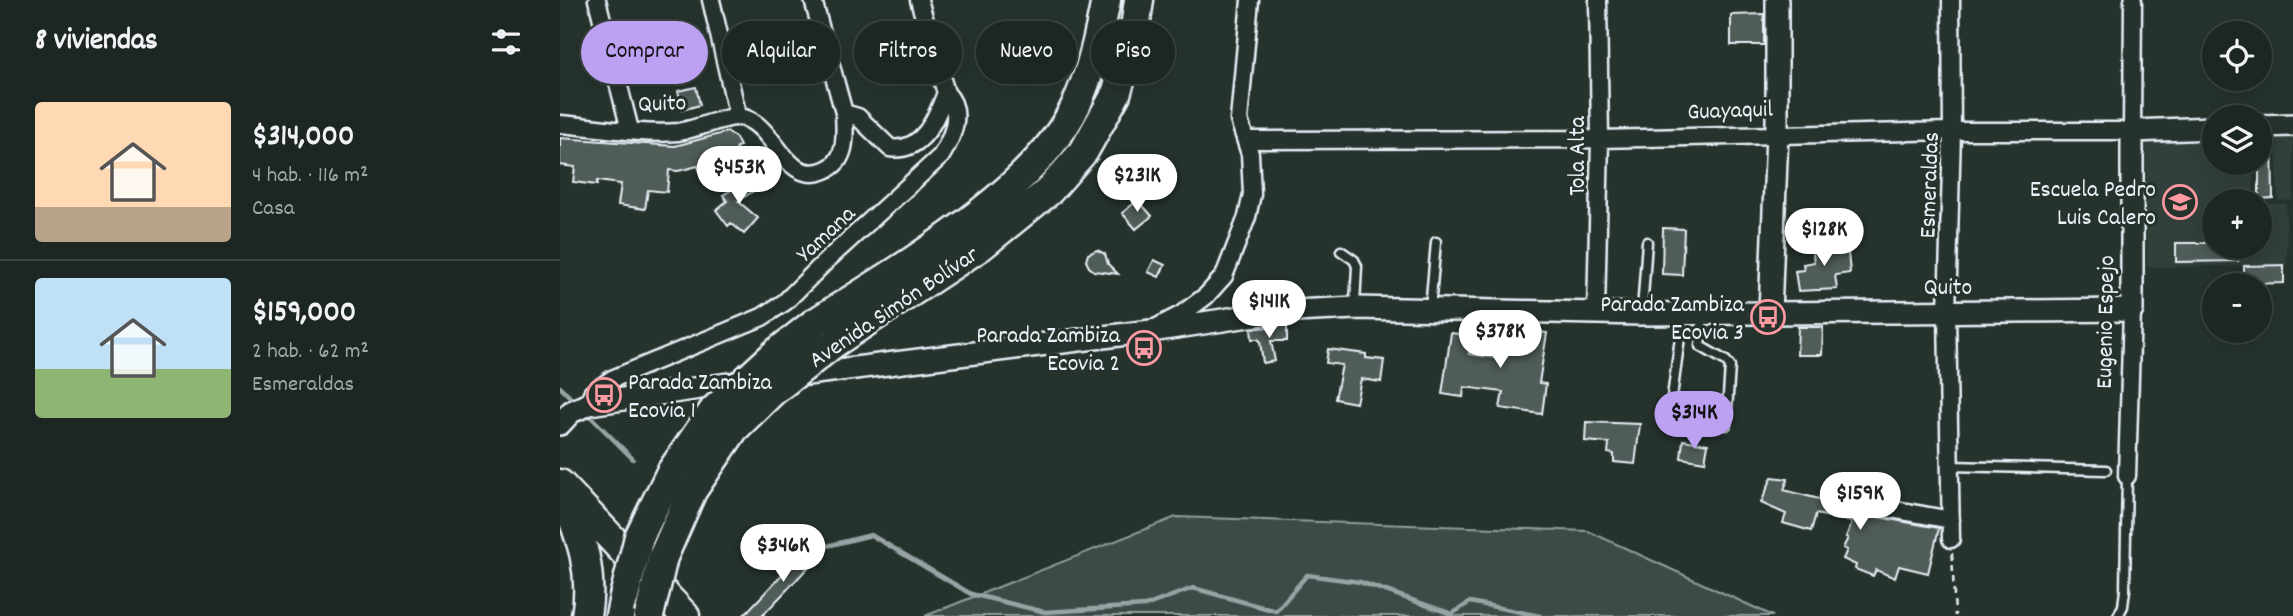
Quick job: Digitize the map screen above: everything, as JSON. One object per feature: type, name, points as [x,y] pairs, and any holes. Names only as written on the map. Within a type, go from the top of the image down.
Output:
[{"type":"highway","name":"Avenida Simón Bolívar","points":[[622,606],[639,537],[671,472],[714,410],[776,353],[813,324],[920,256],[994,201],[1032,164],[1055,139],[1076,104],[1096,54],[1106,0]]},
{"type":"highway","name":"Avenida Simón Bolívar","points":[[649,616],[663,557],[692,491],[734,429],[773,391],[834,343],[981,246],[1049,191],[1084,151],[1116,94],[1134,35],[1139,0]]},
{"type":"highway","points":[[560,484],[584,550],[590,591],[586,616]]},
{"type":"highway","points":[[560,484],[685,616]]},
{"type":"street","points":[[597,0],[630,130]]},
{"type":"street","points":[[711,0],[738,117],[753,122],[789,164],[806,173],[819,173],[831,168],[842,154],[845,113],[813,0]]},
{"type":"street","name":"Yamana","points":[[589,404],[592,393],[612,379],[738,328],[785,302],[941,156],[955,125],[953,103],[946,93],[919,0]]},
{"type":"street","points":[[1151,331],[1206,296],[1224,276],[1247,217],[1252,194],[1250,155],[1238,120],[1250,0]]},
{"type":"street","name":"Tola Alta","points":[[1596,313],[1600,139],[1598,0]]},
{"type":"street","points":[[1770,313],[1777,134],[1777,0]]},
{"type":"street","name":"Esmeraldas","points":[[1951,0],[1952,131],[1947,313],[1951,539]]},
{"type":"street","name":"Eugenio Espejo","points":[[2127,476],[2132,310],[2133,0]]},
{"type":"street","points":[[845,113],[858,117],[890,148],[906,148],[920,139],[935,122],[946,93]]},
{"type":"street","name":"Quito","points":[[560,124],[678,132],[738,117]]},
{"type":"street","points":[[2272,126],[2293,125]]},
{"type":"street","name":"Guayaquil","points":[[1247,140],[1600,139],[2202,128]]},
{"type":"street","name":"Quito","points":[[589,404],[659,392],[1151,331],[1275,312],[1355,308],[1642,314],[2132,310]]},
{"type":"street","points":[[560,424],[571,412],[589,404]]},
{"type":"street","points":[[1863,504],[1951,520]]},
{"type":"lane","points":[[1430,309],[1436,242]]},
{"type":"lane","points":[[1642,314],[1647,242]]},
{"type":"lane","points":[[1341,251],[1354,260],[1357,266],[1355,308]]},
{"type":"lane","points":[[1671,412],[1693,313]]},
{"type":"lane","points":[[1693,313],[1700,346],[1726,360],[1730,366],[1726,425]]},
{"type":"lane","points":[[1950,466],[2106,470]]},
{"type":"lane","points":[[2118,616],[2123,606],[2125,590],[2127,476]]},
{"type":"path","points":[[1951,539],[1955,616]]},
{"type":"shaded area","points":[[2293,135],[2293,200],[2278,201],[2276,136]]},
{"type":"shaded area","name":"Escuela Pedro Luis Calero","points":[[2202,137],[2202,175],[2253,175],[2254,189],[2202,189],[2202,259],[2272,259],[2272,204],[2286,204],[2287,265],[2147,267],[2145,138]]},
{"type":"shaded area","points":[[1176,517],[1588,531],[1773,616],[925,616]]},
{"type":"building","points":[[1764,14],[1764,45],[1731,45],[1731,15]]},
{"type":"building","points":[[696,87],[700,105],[682,110],[678,91]]},
{"type":"building","points":[[727,132],[736,138],[740,146],[736,147],[738,161],[731,167],[711,172],[700,172],[698,166],[678,171],[669,170],[667,192],[648,190],[645,209],[618,205],[621,184],[573,182],[575,167],[560,165],[560,138],[675,146]]},
{"type":"building","points":[[2272,139],[2273,198],[2272,189],[2259,189],[2259,175],[2272,175]]},
{"type":"building","points":[[757,175],[763,185],[738,201],[758,218],[744,234],[731,223],[728,226],[716,210],[727,201],[723,195]]},
{"type":"building","points":[[1138,200],[1152,216],[1136,229],[1122,213]]},
{"type":"building","points":[[1663,228],[1684,229],[1682,275],[1662,274]]},
{"type":"building","points":[[1847,242],[1850,273],[1835,275],[1837,289],[1798,291],[1795,271],[1804,270],[1803,264],[1814,262],[1812,246]]},
{"type":"building","points":[[2176,243],[2202,243],[2202,259],[2238,261],[2176,262]]},
{"type":"building","points":[[1097,250],[1105,254],[1108,264],[1118,274],[1094,271],[1089,267],[1086,261],[1088,254]]},
{"type":"building","points":[[1154,260],[1165,265],[1159,277],[1148,272]]},
{"type":"building","points":[[2284,265],[2284,283],[2272,283],[2272,273],[2244,273],[2244,266]]},
{"type":"building","points":[[1287,325],[1287,341],[1271,341],[1275,361],[1263,363],[1260,341],[1252,339],[1251,329]]},
{"type":"building","points":[[1508,327],[1547,333],[1539,383],[1546,384],[1542,414],[1500,408],[1503,392],[1464,387],[1463,397],[1442,394],[1451,333],[1472,336],[1469,354],[1503,359]]},
{"type":"building","points":[[1798,327],[1823,327],[1822,355],[1797,355]]},
{"type":"building","points":[[1328,349],[1366,354],[1366,358],[1384,360],[1381,382],[1361,379],[1356,403],[1335,399],[1342,365],[1326,363]]},
{"type":"building","points":[[1586,422],[1640,424],[1635,464],[1614,462],[1614,454],[1608,453],[1609,443],[1585,441]]},
{"type":"building","points":[[1683,440],[1708,444],[1705,462],[1681,458]]},
{"type":"building","points":[[1772,477],[1788,479],[1784,490],[1854,508],[1861,514],[1939,528],[1928,573],[1899,566],[1895,578],[1876,570],[1873,576],[1855,569],[1856,565],[1843,559],[1847,550],[1843,548],[1852,522],[1816,514],[1811,531],[1783,523],[1786,514],[1761,503]]},
{"type":"building","points":[[808,547],[818,557],[762,616],[743,616]]},
{"type":"waterway","points":[[560,387],[577,404]]},
{"type":"waterway","points":[[586,412],[633,459]]},
{"type":"waterway","points":[[815,549],[871,535],[971,594],[1045,612],[1145,606],[1193,588],[1276,611],[1307,575],[1360,582],[1452,614],[1470,602],[1540,616]]},
{"type":"place","name":"Escuela Pedro Luis Calero","points":[[2180,202]]},
{"type":"place","name":"Parada Zambiza Ecovia 3","points":[[1768,317]]},
{"type":"place","name":"Parada Zambiza Ecovia 2","points":[[1144,348]]},
{"type":"place","name":"Parada Zambiza Ecovia 1","points":[[604,395]]}]
